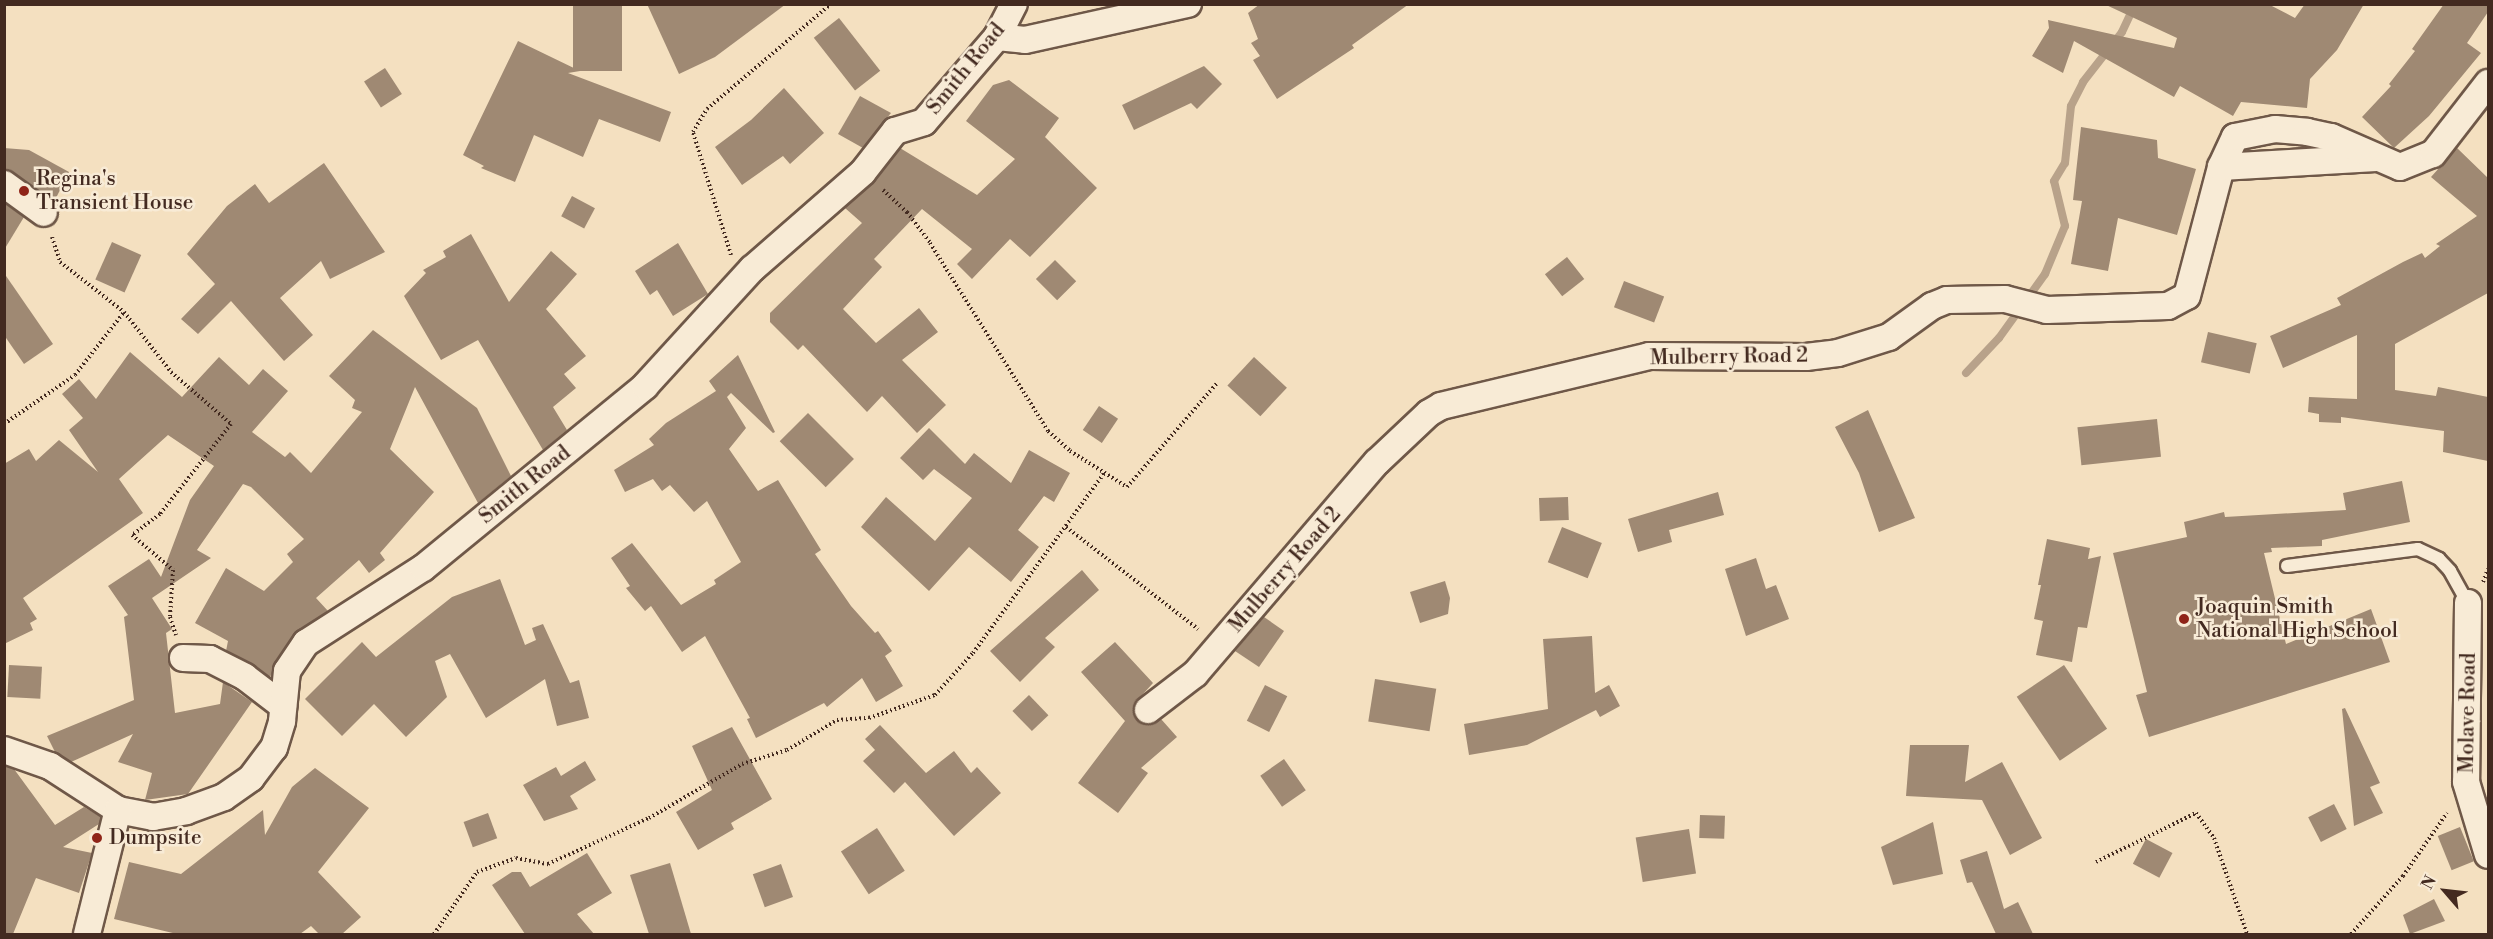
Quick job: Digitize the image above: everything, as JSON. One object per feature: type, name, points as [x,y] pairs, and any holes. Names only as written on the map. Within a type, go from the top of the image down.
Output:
[{"type":"street","name":"Smith Road","points":[[4,750],[50,766],[118,810],[153,817],[186,811],[224,797],[263,765],[274,748],[283,706],[287,671],[306,643],[423,568],[597,428],[645,386],[739,282],[863,172],[895,131],[924,122],[997,38],[1014,4]]},
{"type":"street","points":[[997,38],[1025,40],[1188,4]]},
{"type":"street","name":"Mulberry Road 2","points":[[1148,710],[1195,674],[1377,462],[1429,413],[1442,406],[1649,356],[1806,357],[1838,353],[1889,337],[1932,306],[1947,300],[2005,298],[2035,309],[2168,306],[2180,303],[2187,296],[2221,167],[2235,136],[2274,129],[2331,137],[2400,167],[2433,154],[2488,83]]},
{"type":"street","name":"Mulberry Road 2","points":[[2221,167],[2380,158]]},
{"type":"street","points":[[4,184],[44,213]]},
{"type":"street","name":"Molave Road","points":[[2468,603],[2466,782],[2488,855]]},
{"type":"street","points":[[183,658],[210,659],[245,678],[283,706]]},
{"type":"street","points":[[87,934],[118,810]]},
{"type":"lane","points":[[2287,566],[2418,549],[2439,559],[2450,571],[2468,603]]},
{"type":"path","points":[[739,282],[693,132],[707,109],[831,4]]},
{"type":"path","points":[[863,172],[907,212],[930,243],[1048,431],[1070,451],[1127,487],[1218,382]]},
{"type":"path","points":[[44,213],[60,262],[124,312],[171,372],[231,424],[160,514],[132,535],[173,570],[170,617],[183,658]]},
{"type":"path","points":[[4,424],[75,375],[124,312]]},
{"type":"path","points":[[434,934],[477,872],[516,858],[548,864],[649,818],[742,764],[787,750],[837,720],[869,718],[935,694],[973,653],[1105,472]]},
{"type":"path","points":[[1066,527],[1174,614],[1222,644]]},
{"type":"path","points":[[2483,580],[2488,569]]},
{"type":"path","points":[[2351,934],[2414,861],[2466,782]]},
{"type":"path","points":[[2096,862],[2196,813],[2214,838],[2247,934]]},
{"type":"building","points":[[573,4],[622,4],[622,71],[573,71]]},
{"type":"building","points":[[647,4],[786,4],[715,57],[679,74]]},
{"type":"building","points":[[1260,4],[1409,4],[1352,45],[1354,48],[1277,99],[1253,60],[1260,56],[1251,43],[1258,39],[1248,13]]},
{"type":"building","points":[[2104,4],[2268,4],[2295,18],[2305,4],[2364,4],[2337,50],[2310,79],[2307,108],[2241,102],[2233,116],[2180,86],[2174,97],[2074,41],[2063,73],[2032,56],[2049,28],[2048,20],[2174,48],[2177,38]]},
{"type":"building","points":[[2444,4],[2488,4],[2488,12],[2467,43],[2481,53],[2429,116],[2394,148],[2362,117],[2391,86],[2389,84],[2415,51],[2412,49]]},
{"type":"building","points":[[839,18],[880,71],[855,90],[814,38]]},
{"type":"building","points":[[518,41],[580,71],[568,73],[671,112],[660,142],[599,119],[583,157],[534,135],[515,182],[481,168],[484,166],[463,155]]},
{"type":"building","points":[[1204,66],[1222,84],[1197,109],[1191,103],[1134,130],[1122,105]]},
{"type":"building","points":[[385,68],[402,94],[381,108],[364,82]]},
{"type":"building","points":[[1009,80],[1059,118],[1045,137],[1097,188],[1030,257],[1010,239],[972,279],[957,264],[972,249],[922,209],[874,259],[882,267],[843,309],[876,343],[919,308],[938,332],[902,360],[946,405],[917,433],[882,396],[867,412],[803,345],[798,350],[770,322],[770,313],[862,223],[845,208],[875,181],[900,148],[977,195],[1015,159],[966,121],[993,85]]},
{"type":"building","points":[[784,88],[824,133],[790,164],[783,156],[742,185],[715,147],[751,120]]},
{"type":"building","points":[[860,96],[891,113],[863,148],[838,134]]},
{"type":"building","points":[[2081,127],[2157,140],[2158,158],[2196,169],[2177,235],[2118,218],[2108,271],[2071,264],[2082,201],[2073,200]]},
{"type":"building","points":[[4,148],[29,150],[69,172],[54,202],[4,169]]},
{"type":"building","points":[[2457,148],[2488,178],[2488,293],[2395,344],[2395,390],[2436,396],[2438,387],[2488,397],[2488,461],[2443,452],[2444,431],[2341,417],[2341,423],[2319,422],[2319,414],[2308,412],[2309,397],[2357,399],[2357,335],[2283,368],[2270,336],[2341,305],[2337,298],[2403,262],[2422,253],[2425,258],[2440,246],[2436,244],[2477,216],[2431,177]]},
{"type":"building","points":[[324,163],[385,252],[330,279],[321,261],[280,298],[313,335],[284,361],[231,301],[198,334],[181,319],[215,284],[187,254],[227,206],[255,184],[269,203]]},
{"type":"building","points":[[572,196],[595,208],[584,229],[561,216]]},
{"type":"building","points":[[4,203],[24,217],[4,250]]},
{"type":"building","points":[[471,234],[509,302],[551,251],[577,274],[546,309],[586,356],[564,374],[576,388],[553,407],[567,430],[543,450],[478,340],[441,360],[404,296],[426,273],[423,270],[446,257],[443,251]]},
{"type":"building","points":[[112,242],[141,255],[125,292],[95,279]]},
{"type":"building","points":[[678,243],[708,294],[673,316],[657,290],[650,295],[635,271]]},
{"type":"building","points":[[1567,257],[1584,279],[1562,296],[1545,274]]},
{"type":"building","points":[[1055,260],[1076,281],[1057,300],[1036,279]]},
{"type":"building","points":[[4,273],[53,344],[24,364],[4,335]]},
{"type":"building","points":[[1624,281],[1664,296],[1654,323],[1614,307]]},
{"type":"building","points":[[373,330],[477,408],[511,476],[478,503],[415,387],[390,449],[434,492],[380,553],[385,560],[369,573],[359,560],[316,598],[328,611],[294,634],[270,677],[226,651],[228,641],[195,623],[226,568],[264,591],[293,562],[287,554],[304,539],[251,487],[243,484],[197,550],[211,558],[152,598],[172,629],[166,633],[175,713],[220,704],[223,682],[252,702],[188,794],[145,800],[152,773],[118,762],[133,734],[71,762],[55,752],[47,736],[134,700],[124,617],[128,615],[108,586],[149,559],[161,577],[190,500],[214,466],[168,435],[119,479],[143,513],[23,598],[37,619],[30,623],[33,630],[4,644],[4,464],[29,449],[36,461],[59,440],[98,472],[69,430],[83,418],[62,394],[79,379],[96,399],[130,352],[182,397],[219,357],[249,385],[263,369],[288,391],[252,432],[285,457],[290,452],[311,473],[362,412],[352,408],[355,400],[329,376]]},
{"type":"building","points":[[2208,332],[2257,343],[2250,373],[2201,362]]},
{"type":"building","points":[[738,355],[775,432],[773,433],[731,393],[727,397],[746,428],[729,449],[758,491],[778,480],[821,550],[815,554],[851,606],[875,633],[878,631],[892,651],[885,656],[903,686],[876,702],[862,678],[827,707],[824,703],[756,738],[747,719],[750,718],[705,636],[682,652],[651,606],[645,611],[626,588],[630,586],[611,558],[632,543],[681,605],[716,584],[714,580],[741,562],[707,501],[694,512],[670,485],[662,491],[653,479],[625,492],[614,470],[654,445],[649,439],[666,423],[716,391],[709,381]]},
{"type":"building","points":[[1254,357],[1287,388],[1260,416],[1227,386]]},
{"type":"building","points":[[1099,406],[1118,419],[1102,443],[1083,430]]},
{"type":"building","points":[[1868,410],[1915,518],[1879,532],[1859,473],[1835,427]]},
{"type":"building","points":[[808,413],[854,459],[826,487],[780,441]]},
{"type":"building","points":[[2157,419],[2161,457],[2081,465],[2077,427]]},
{"type":"building","points":[[929,428],[965,464],[974,453],[1011,483],[1029,450],[1070,473],[1054,502],[1044,496],[1018,530],[1039,547],[1011,582],[969,547],[929,591],[861,527],[886,497],[935,541],[972,498],[934,469],[923,480],[900,458]]},
{"type":"building","points":[[2402,481],[2410,522],[2322,540],[2322,546],[2271,548],[2272,552],[2264,553],[2286,644],[2371,609],[2390,662],[2149,737],[2136,695],[2147,692],[2113,553],[2187,537],[2184,522],[2224,512],[2225,517],[2346,510],[2343,493]]},
{"type":"building","points":[[1718,492],[1724,515],[1669,530],[1672,542],[1638,552],[1628,519]]},
{"type":"building","points":[[1568,497],[1569,520],[1540,521],[1539,498]]},
{"type":"building","points":[[1562,527],[1602,543],[1588,578],[1548,562]]},
{"type":"building","points":[[2047,539],[2090,548],[2088,559],[2101,556],[2087,628],[2078,627],[2072,662],[2036,655],[2043,621],[2034,619]]},
{"type":"building","points":[[1756,558],[1766,589],[1776,585],[1789,619],[1746,636],[1725,569]]},
{"type":"building","points":[[1082,570],[1099,590],[1045,638],[1055,647],[1020,682],[990,651]]},
{"type":"building","points":[[500,579],[525,645],[536,640],[532,628],[543,624],[570,683],[579,680],[589,718],[557,726],[545,679],[486,718],[450,654],[435,661],[447,697],[406,737],[374,704],[342,736],[305,699],[362,642],[376,657],[452,597]]},
{"type":"building","points":[[1445,581],[1450,598],[1448,614],[1420,623],[1410,592]]},
{"type":"building","points":[[1264,617],[1284,631],[1259,667],[1235,651]]},
{"type":"building","points":[[1592,636],[1595,693],[1609,685],[1620,706],[1600,717],[1596,710],[1527,745],[1469,755],[1464,724],[1548,709],[1543,639]]},
{"type":"building","points":[[1115,642],[1153,683],[1134,704],[1136,719],[1149,725],[1161,719],[1177,737],[1141,768],[1148,773],[1118,813],[1078,783],[1125,721],[1081,672]]},
{"type":"building","points":[[9,665],[42,667],[40,699],[7,697]]},
{"type":"building","points":[[2064,665],[2107,729],[2060,761],[2017,697]]},
{"type":"building","points":[[1375,679],[1436,689],[1430,731],[1368,721]]},
{"type":"building","points":[[1265,685],[1287,696],[1269,732],[1247,721]]},
{"type":"building","points":[[1029,695],[1048,715],[1032,731],[1012,711]]},
{"type":"building","points":[[2345,708],[2380,783],[2370,787],[2383,813],[2354,826],[2342,709]]},
{"type":"building","points":[[880,725],[926,773],[954,751],[971,773],[977,767],[1001,793],[954,836],[905,782],[894,793],[863,761],[875,750],[865,739]]},
{"type":"building","points":[[732,727],[772,799],[731,823],[734,829],[698,850],[676,812],[712,790],[692,746]]},
{"type":"building","points":[[1910,745],[1969,745],[1965,782],[2002,762],[2042,838],[2010,855],[1982,800],[1906,796]]},
{"type":"building","points":[[1284,759],[1306,790],[1282,807],[1260,776]]},
{"type":"building","points":[[585,761],[596,780],[570,796],[578,809],[544,821],[523,785],[556,767],[561,776]]},
{"type":"building","points":[[4,766],[14,769],[55,825],[84,807],[101,817],[99,824],[63,847],[92,853],[79,893],[36,878],[13,934],[4,934]]},
{"type":"building","points":[[315,768],[369,808],[318,872],[361,917],[342,934],[319,934],[311,926],[300,934],[177,934],[114,919],[129,862],[181,874],[263,810],[265,835],[292,787]]},
{"type":"building","points":[[2334,804],[2347,829],[2321,842],[2308,817]]},
{"type":"building","points":[[488,813],[497,838],[473,847],[464,822]]},
{"type":"building","points":[[1700,815],[1725,816],[1724,839],[1699,838]]},
{"type":"building","points":[[1933,822],[1943,874],[1893,885],[1881,847]]},
{"type":"building","points":[[2460,827],[2474,861],[2452,870],[2438,836]]},
{"type":"building","points":[[877,828],[905,871],[869,894],[841,851]]},
{"type":"building","points":[[1689,829],[1696,873],[1643,882],[1636,837]]},
{"type":"building","points":[[2146,839],[2172,853],[2159,878],[2133,864]]},
{"type":"building","points":[[1987,851],[2004,909],[2018,902],[2033,934],[1996,934],[1972,882],[1967,883],[1960,860]]},
{"type":"building","points":[[587,853],[612,893],[577,914],[594,934],[525,934],[492,885],[512,872],[521,872],[530,887]]},
{"type":"building","points":[[670,863],[691,934],[649,934],[630,875]]},
{"type":"building","points":[[781,864],[793,897],[765,907],[753,874]]},
{"type":"building","points":[[2434,899],[2445,921],[2410,934],[2403,915]]},
{"type":"waterway","points":[[1966,373],[1999,338],[2045,274],[2065,226],[2054,181],[2065,163],[2071,106],[2083,82],[2122,32],[2133,8]]},
{"type":"place","name":"Regina's Transient House","points":[[24,191]]},
{"type":"place","name":"Joaquin Smith National High School","points":[[2184,619]]},
{"type":"place","name":"Dumpsite","points":[[97,838]]}]
